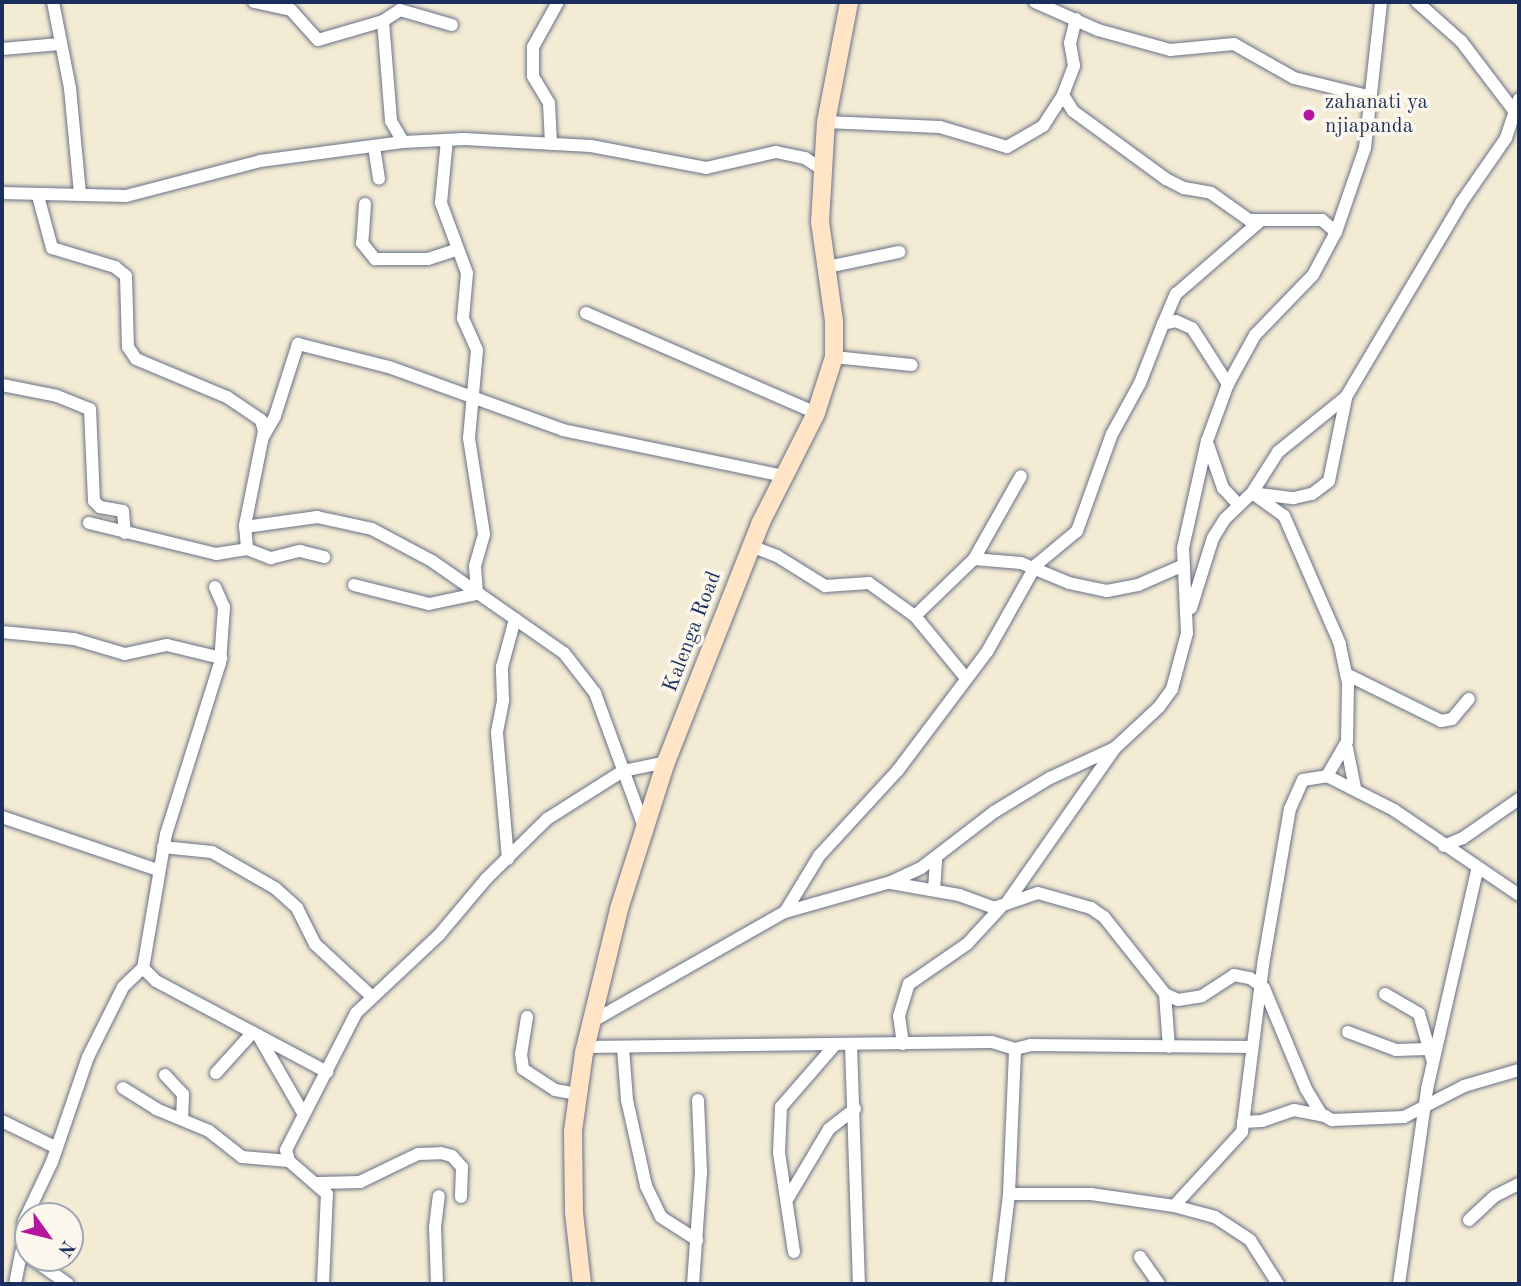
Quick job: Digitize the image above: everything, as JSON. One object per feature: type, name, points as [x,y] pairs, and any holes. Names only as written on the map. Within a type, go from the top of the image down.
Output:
[{"type":"main road","name":"Kalenga Road","points":[[582,1284],[572,1161],[578,1094],[585,1047],[619,909],[666,762],[751,546],[816,413],[834,357],[828,267],[820,222],[826,122],[836,50],[849,2]]},
{"type":"street","points":[[53,2],[70,88],[80,194]]},
{"type":"street","points":[[254,2],[291,10],[318,40],[383,21],[403,10],[452,25]]},
{"type":"street","points":[[551,144],[549,103],[533,76],[533,47],[558,2]]},
{"type":"street","points":[[1035,2],[1076,19],[1170,50],[1234,44],[1294,78],[1368,96]]},
{"type":"street","points":[[1189,613],[1184,565],[1190,511],[1208,442],[1228,384],[1255,335],[1312,275],[1336,232],[1365,148],[1368,96],[1381,2]]},
{"type":"street","points":[[1416,2],[1461,41],[1515,113]]},
{"type":"street","points":[[1431,16],[1435,2]]},
{"type":"street","points":[[826,122],[940,127],[1007,146],[1042,125],[1063,95],[1074,66],[1070,43],[1076,19]]},
{"type":"street","points":[[383,21],[391,121],[403,142]]},
{"type":"street","points":[[2,49],[60,44]]},
{"type":"street","points":[[1063,95],[1073,111],[1166,179],[1184,188],[1205,190],[1259,222],[1322,220],[1336,232]]},
{"type":"street","points":[[1252,494],[1294,498],[1312,494],[1329,481],[1346,397],[1461,203],[1506,138],[1519,99]]},
{"type":"street","points":[[447,140],[441,203],[469,281],[463,318],[477,350],[476,398],[469,438],[484,534],[475,566],[477,594]]},
{"type":"street","points":[[2,193],[38,196],[126,196],[260,161],[403,142],[447,140],[591,146],[706,168],[776,152],[805,159],[823,170]]},
{"type":"street","points":[[374,147],[379,179]]},
{"type":"street","points":[[2,199],[16,194]]},
{"type":"street","points":[[38,196],[52,248],[115,267],[126,276],[131,354],[148,366],[245,407],[261,420],[262,437],[245,527],[247,549]]},
{"type":"street","points":[[365,204],[362,243],[375,259],[428,259],[456,250]]},
{"type":"street","points":[[785,912],[819,856],[898,770],[987,652],[1033,568],[1071,538],[1083,522],[1112,434],[1137,390],[1176,294],[1259,222]]},
{"type":"street","points":[[828,267],[899,252]]},
{"type":"street","points":[[586,313],[816,413]]},
{"type":"street","points":[[1163,324],[1176,321],[1192,327],[1228,384]]},
{"type":"street","points":[[262,437],[275,416],[299,344],[389,367],[563,430],[783,476]]},
{"type":"street","points":[[834,357],[912,365]]},
{"type":"street","points":[[2,385],[57,396],[90,410],[93,501],[100,507],[122,511],[125,533]]},
{"type":"street","points":[[591,1022],[785,912],[891,883],[936,859],[1023,794],[1115,748],[1149,719],[1171,689],[1189,613],[1213,538],[1237,503],[1252,494],[1278,452],[1346,397]]},
{"type":"street","points":[[1208,442],[1217,475],[1237,503]]},
{"type":"street","points":[[915,617],[974,559],[1021,476]]},
{"type":"street","points":[[1252,494],[1274,505],[1295,535],[1340,644],[1346,674],[1347,748],[1355,788]]},
{"type":"street","points":[[245,527],[317,517],[346,520],[400,541],[564,653],[583,673],[599,703],[645,831]]},
{"type":"street","points":[[89,523],[216,554],[247,549],[271,558],[300,551],[324,557]]},
{"type":"street","points":[[751,546],[777,556],[825,586],[869,583],[915,617],[966,678]]},
{"type":"street","points":[[974,559],[1033,568],[1107,591],[1138,585],[1184,565]]},
{"type":"street","points":[[354,585],[429,604],[477,594]]},
{"type":"street","points":[[31,1202],[57,1148],[99,1033],[123,987],[143,968],[163,847],[221,658],[224,607],[215,587]]},
{"type":"street","points":[[508,859],[497,732],[503,701],[502,667],[515,619]]},
{"type":"street","points":[[2,621],[15,635]]},
{"type":"street","points":[[2,632],[74,639],[125,654],[167,645],[221,658]]},
{"type":"street","points":[[1346,674],[1441,721],[1452,719],[1469,699]]},
{"type":"street","points":[[903,1044],[898,1016],[909,984],[968,944],[1004,904],[1115,748]]},
{"type":"street","points":[[1327,776],[1347,748]]},
{"type":"street","points":[[289,1161],[289,1140],[356,1013],[370,995],[439,935],[508,859],[570,800],[623,771],[666,762]]},
{"type":"street","points":[[1174,1206],[1233,1147],[1242,1122],[1251,1047],[1264,988],[1264,959],[1290,809],[1303,780],[1327,776],[1355,788],[1444,846],[1477,871],[1519,895]]},
{"type":"street","points":[[1444,846],[1463,838],[1519,799]]},
{"type":"street","points":[[2,817],[158,870]]},
{"type":"street","points":[[163,847],[212,852],[275,888],[297,908],[315,944],[330,961],[370,995]]},
{"type":"street","points":[[934,890],[936,859]]},
{"type":"street","points":[[1399,1284],[1424,1108],[1477,871]]},
{"type":"street","points":[[891,883],[1004,904],[1038,893],[1091,908],[1104,917],[1165,994],[1178,1000],[1202,996],[1234,975],[1264,988],[1306,1090],[1325,1116]]},
{"type":"street","points":[[143,968],[156,981],[327,1072]]},
{"type":"street","points":[[1165,994],[1169,1047]]},
{"type":"street","points":[[1385,994],[1419,1014],[1427,1049],[1433,1062]]},
{"type":"street","points":[[527,1017],[521,1054],[523,1069],[555,1090],[578,1094]]},
{"type":"street","points":[[1348,1032],[1396,1049],[1427,1049]]},
{"type":"street","points":[[216,1073],[255,1033]]},
{"type":"street","points":[[255,1033],[303,1113]]},
{"type":"street","points":[[585,1047],[834,1046],[992,1041],[1015,1049],[1031,1045],[1251,1047]]},
{"type":"street","points":[[851,1045],[859,1284]]},
{"type":"street","points":[[794,1252],[788,1198],[779,1153],[781,1107],[834,1046]]},
{"type":"street","points":[[623,1048],[627,1100],[646,1186],[661,1217],[697,1240]]},
{"type":"street","points":[[998,1284],[1009,1194],[1015,1049]]},
{"type":"street","points":[[1242,1122],[1262,1121],[1294,1110],[1325,1116],[1391,1118],[1424,1108],[1464,1086],[1519,1070]]},
{"type":"street","points":[[165,1075],[185,1098],[182,1119]]},
{"type":"street","points":[[123,1088],[156,1110],[182,1119],[250,1160],[289,1161],[318,1183],[327,1194],[323,1284]]},
{"type":"street","points":[[693,1284],[697,1240],[698,1100]]},
{"type":"street","points":[[788,1198],[829,1129],[855,1110]]},
{"type":"street","points":[[2,1121],[57,1148]]},
{"type":"street","points":[[318,1183],[360,1182],[418,1154],[441,1153],[452,1156],[462,1167],[461,1197]]},
{"type":"street","points":[[1469,1220],[1495,1196],[1519,1184]]},
{"type":"street","points":[[1009,1194],[1091,1194],[1174,1206],[1224,1221],[1250,1240],[1278,1284]]},
{"type":"street","points":[[437,1284],[435,1227],[439,1196]]},
{"type":"street","points":[[1140,1257],[1159,1284]]},
{"type":"street","points":[[51,1272],[68,1284]]},
{"type":"place","name":"zahanati ya njiapanda","points":[[1309,115]]}]
